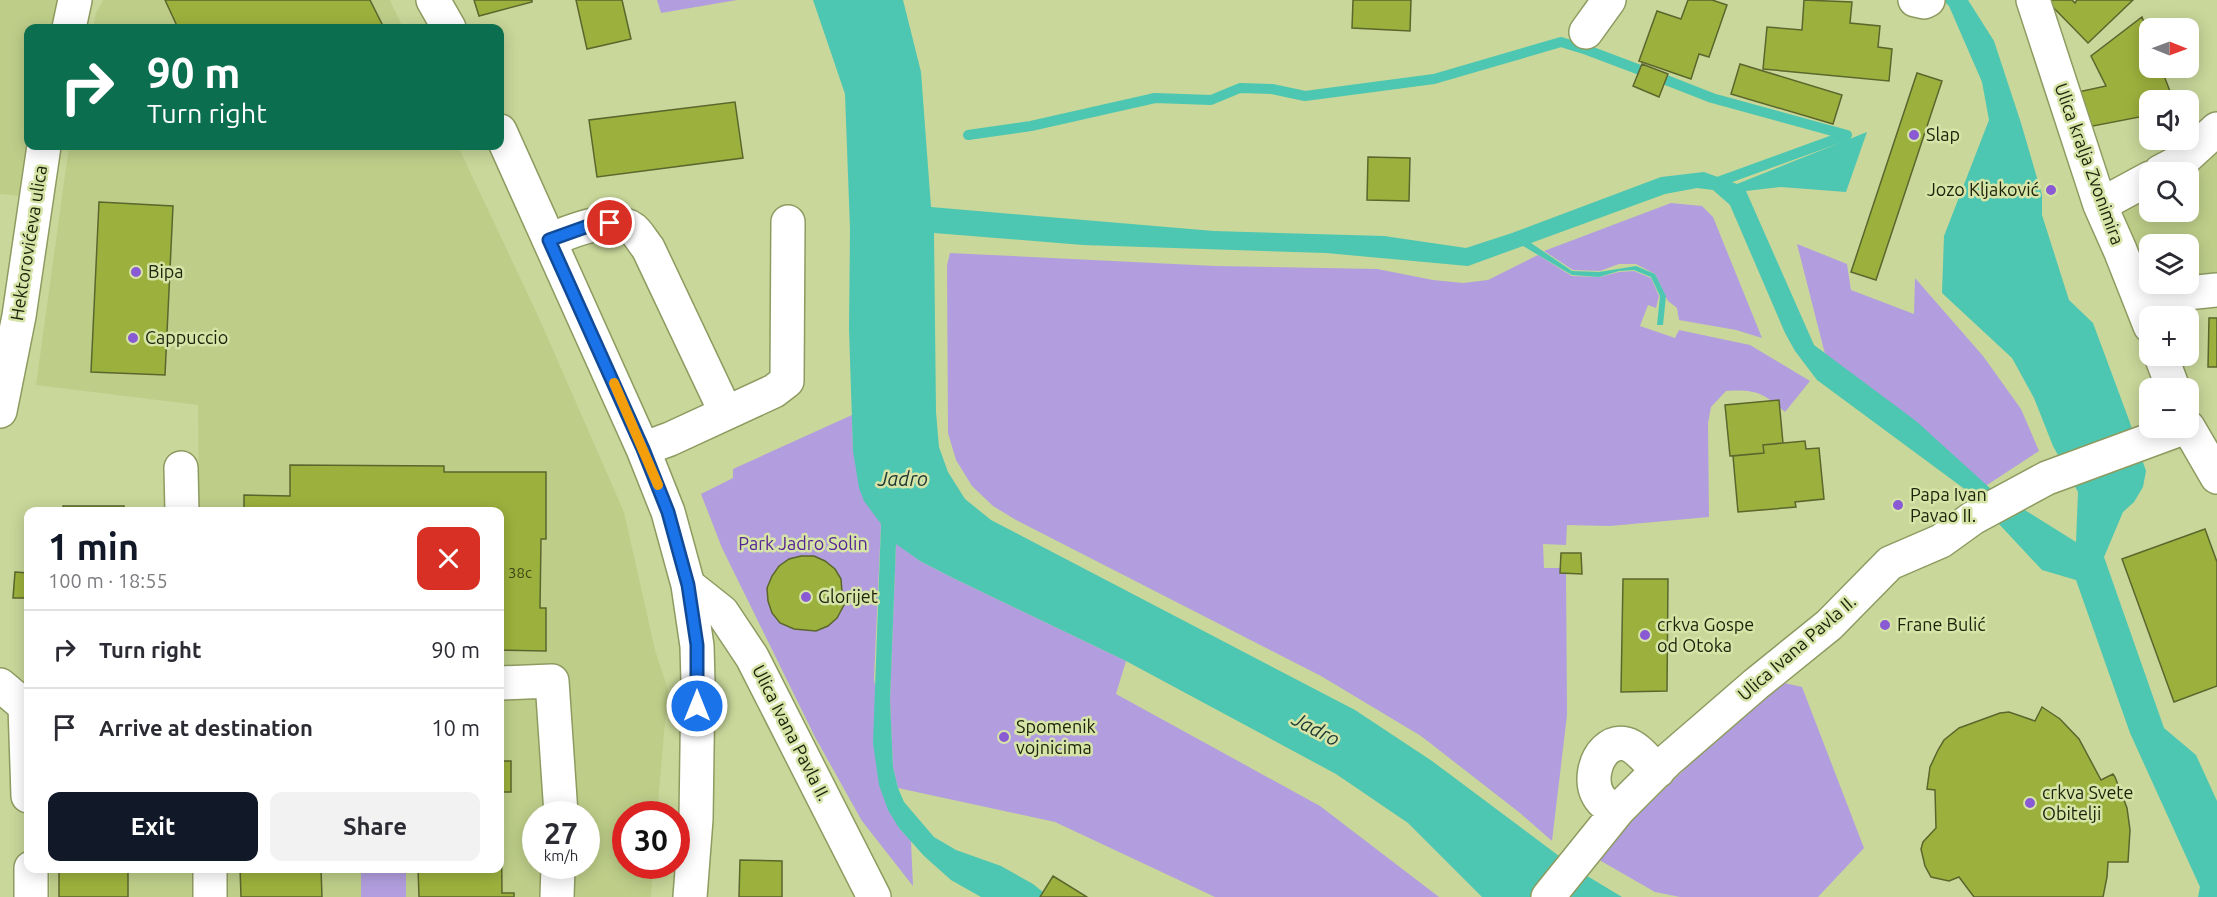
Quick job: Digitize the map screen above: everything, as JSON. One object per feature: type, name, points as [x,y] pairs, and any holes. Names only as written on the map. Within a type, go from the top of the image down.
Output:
[{"type":"street","points":[[70,24],[75,0]]},
{"type":"street","points":[[433,0],[447,24]]},
{"type":"street","points":[[1586,32],[1609,0]]},
{"type":"street","points":[[1916,0],[1924,2],[1928,0]]},
{"type":"street","name":"Ulica kralja Zvonimira","points":[[2033,0],[2100,206],[2142,306]]},
{"type":"street","points":[[2179,162],[2217,129]]},
{"type":"street","points":[[504,140],[643,449],[668,512],[688,585],[697,645],[698,674],[696,819],[690,897]]},
{"type":"street","name":"Hektorovićeva ulica","points":[[0,411],[18,316],[43,150]]},
{"type":"street","points":[[2100,206],[2139,184]]},
{"type":"street","points":[[643,449],[774,391],[787,381],[788,222]]},
{"type":"street","points":[[549,240],[591,225],[610,223],[632,228],[648,248],[726,413]]},
{"type":"street","points":[[2164,306],[2217,290]]},
{"type":"street","name":"Ulica Ivana Pavla II.","points":[[1548,897],[1619,809],[1756,684],[1829,625],[1890,563],[1941,541],[1973,518],[2047,478],[2158,438]]},
{"type":"street","points":[[2194,438],[2217,477]]},
{"type":"street","points":[[181,468],[182,507]]},
{"type":"street","name":"Ulica Ivana Pavla II.","points":[[688,585],[722,612],[752,657],[874,897]]},
{"type":"street","points":[[504,683],[552,681],[560,801]]},
{"type":"street","points":[[0,685],[24,704]]},
{"type":"street","points":[[1619,809],[1608,807],[1598,797],[1594,770],[1599,758],[1616,744],[1624,743],[1633,747],[1658,771]]},
{"type":"street","points":[[31,873],[32,897]]},
{"type":"street","points":[[210,873],[210,897]]},
{"type":"street","points":[[557,897],[558,879]]},
{"type":"shaded area","points":[[0,0],[58,0],[53,24],[24,24],[24,150],[27,150],[21,196],[0,194]]},
{"type":"shaded area","points":[[103,0],[390,0],[401,24],[94,24],[96,13]]},
{"type":"shaded area","points":[[2217,145],[2217,276],[2199,276],[2199,234],[2139,234],[2139,283],[2116,289],[2092,223],[2139,198],[2139,222],[2199,222],[2199,162]]},
{"type":"shaded area","points":[[68,150],[460,150],[539,318],[624,512],[655,650],[668,689],[658,801],[612,801],[612,879],[652,879],[651,897],[50,897],[50,873],[504,873],[504,507],[199,507],[198,405],[36,385]]},
{"type":"green space","points":[[657,0],[737,0],[661,13]]},
{"type":"green space","points":[[1671,203],[1702,206],[1713,217],[1762,338],[1736,330],[1679,320],[1677,308],[1668,301],[1655,274],[1636,264],[1619,264],[1600,271],[1573,270],[1544,251]]},
{"type":"green space","points":[[1797,244],[1847,264],[1851,290],[1914,314],[1915,278],[1983,356],[2021,409],[2039,451],[1984,487],[1826,358]]},
{"type":"green space","points":[[950,253],[1215,266],[1377,269],[1433,280],[1463,283],[1488,280],[1538,255],[1572,276],[1600,277],[1634,271],[1651,278],[1659,296],[1656,308],[1648,305],[1640,326],[1675,338],[1679,330],[1750,345],[1810,381],[1785,412],[1765,396],[1745,391],[1726,391],[1711,407],[1708,423],[1709,517],[1610,526],[1567,525],[1566,545],[1543,544],[1544,568],[1566,568],[1567,715],[1552,841],[1520,813],[1421,736],[1321,676],[1016,520],[993,506],[972,486],[956,460],[948,433],[947,265]]},
{"type":"green space","name":"Park Jadro Solin","points":[[852,415],[853,451],[881,524],[874,679],[899,828],[911,841],[913,886],[862,821],[815,737],[722,548],[701,494],[733,478],[733,469]]},
{"type":"green space","points":[[896,543],[920,561],[951,577],[1126,661],[1116,694],[1320,806],[1439,897],[1215,897],[1055,822],[898,788],[893,767],[890,700]]},
{"type":"green space","points":[[1776,681],[1802,687],[1864,848],[1818,897],[1680,897],[1655,892],[1594,857]]},
{"type":"green space","points":[[361,873],[406,873],[406,897],[361,897]]},
{"type":"water","name":"Jadro","points":[[813,0],[903,0],[921,72],[931,207],[1214,231],[1384,236],[1466,248],[1661,177],[1704,172],[1737,184],[1867,132],[1846,192],[1781,187],[1746,191],[1814,345],[1916,421],[1991,489],[2076,542],[2078,492],[2053,446],[2034,398],[2012,358],[1942,293],[1944,236],[1989,120],[1982,82],[1949,6],[1943,0],[1968,0],[1994,41],[2042,195],[2042,215],[2069,300],[2093,323],[2146,471],[2143,487],[2134,502],[2123,512],[2104,557],[2164,728],[2196,755],[2217,801],[2217,897],[2198,897],[2200,887],[2130,733],[2076,580],[2042,570],[1970,493],[1817,380],[1795,351],[1785,333],[1730,205],[1713,190],[1697,188],[1665,194],[1531,243],[1572,271],[1599,272],[1636,266],[1655,274],[1666,296],[1663,325],[1657,325],[1660,296],[1651,277],[1634,270],[1619,271],[1599,277],[1572,275],[1523,246],[1468,266],[1326,253],[1083,245],[934,233],[936,412],[939,447],[948,472],[965,499],[991,520],[1355,710],[1432,761],[1579,871],[1622,897],[1482,897],[1408,823],[1336,774],[1126,661],[920,561],[896,544],[890,700],[893,767],[904,802],[934,837],[956,850],[1001,866],[1033,884],[1049,897],[981,897],[951,880],[924,856],[899,828],[888,810],[879,785],[873,743],[881,524],[864,501],[859,488],[853,451],[849,329],[850,229],[845,94]]},
{"type":"building","points":[[165,0],[370,0],[382,24],[176,24]]},
{"type":"building","points":[[474,0],[532,0],[532,2],[479,16]]},
{"type":"building","points":[[576,0],[622,0],[631,39],[587,49]]},
{"type":"building","points":[[1353,0],[1411,0],[1410,31],[1352,28]]},
{"type":"building","points":[[1688,0],[1712,0],[1727,5],[1709,57],[1699,54],[1691,79],[1639,61],[1657,11],[1681,19]]},
{"type":"building","points":[[1804,0],[1852,2],[1850,23],[1880,26],[1878,47],[1892,49],[1889,81],[1763,69],[1767,27],[1802,30]]},
{"type":"building","points":[[2046,0],[2072,0],[2075,3],[2077,0],[2133,0],[2088,43]]},
{"type":"building","points":[[2139,19],[2139,78],[2165,78],[2170,90],[2139,90],[2139,117],[2088,127],[2078,92],[2106,86],[2091,56]]},
{"type":"building","points":[[1642,64],[1668,74],[1659,97],[1633,86]]},
{"type":"building","points":[[1740,64],[1842,95],[1833,124],[1731,94]]},
{"type":"building","points":[[1917,73],[1942,81],[1876,280],[1851,272]]},
{"type":"building","points":[[735,102],[743,158],[597,177],[589,120]]},
{"type":"building","points":[[1368,157],[1410,158],[1409,201],[1367,200]]},
{"type":"building","points":[[99,202],[173,206],[165,375],[91,372]]},
{"type":"building","points":[[2209,318],[2217,318],[2217,367],[2208,367]]},
{"type":"building","points":[[1779,400],[1783,443],[1763,445],[1764,453],[1730,456],[1725,405]]},
{"type":"building","points":[[1805,441],[1806,449],[1819,448],[1824,499],[1795,502],[1796,507],[1738,512],[1733,456],[1764,453],[1763,445]]},
{"type":"building","points":[[290,465],[444,466],[444,472],[546,472],[546,539],[541,539],[540,608],[546,608],[546,651],[504,650],[504,507],[244,507],[244,495],[290,496]]},
{"type":"building","points":[[63,506],[124,506],[124,507]]},
{"type":"building","points":[[2205,529],[2217,562],[2217,686],[2174,702],[2122,559]]},
{"type":"building","points":[[1561,553],[1581,553],[1582,574],[1560,573]]},
{"type":"building","name":"Glorijet","points":[[814,556],[835,569],[841,579],[842,592],[845,593],[844,605],[837,618],[828,626],[816,631],[794,629],[780,623],[772,613],[768,601],[767,588],[779,566],[789,559]]},
{"type":"building","points":[[15,572],[24,573],[24,598],[13,598]]},
{"type":"building","name":"crkva Gospe od Otoka","points":[[1623,579],[1668,579],[1667,691],[1621,692]]},
{"type":"building","name":"crkva Svete Obitelji","points":[[2042,707],[2060,719],[2079,739],[2101,780],[2113,774],[2115,777],[2127,808],[2130,830],[2128,862],[2108,862],[2103,897],[1974,897],[1959,877],[1949,881],[1931,877],[1925,866],[1921,849],[1923,842],[1936,828],[1935,790],[1927,789],[1930,767],[1944,740],[1959,728],[2000,713],[2009,712],[2035,721]]},
{"type":"building","points":[[504,761],[511,761],[511,792],[504,792]]},
{"type":"building","points":[[740,860],[782,861],[782,897],[739,897]]},
{"type":"building","points":[[59,873],[128,873],[128,897],[59,897]]},
{"type":"building","points":[[240,873],[321,873],[322,897],[241,897]]},
{"type":"building","points":[[418,873],[502,873],[502,893],[514,893],[514,897],[419,897]]},
{"type":"building","points":[[1053,876],[1087,897],[1040,897]]},
{"type":"waterway","points":[[968,135],[1031,126],[1155,98],[1211,100],[1240,88],[1272,89],[1305,96],[1434,79],[1561,42],[1640,70]]},
{"type":"waterway","points":[[1666,80],[1712,98],[1847,135]]},
{"type":"waterway","points":[[1715,183],[1847,135]]},
{"type":"slow traffic","points":[[614,383],[658,485]]},
{"type":"place","name":"Slap","points":[[1914,135]]},
{"type":"place","name":"Jozo Kljaković","points":[[2051,190]]},
{"type":"place","name":"Bipa","points":[[136,272]]},
{"type":"place","name":"Cappuccio","points":[[133,338]]},
{"type":"place","name":"Papa Ivan Pavao II.","points":[[1898,505]]},
{"type":"place","name":"Glorijet","points":[[806,597]]},
{"type":"place","name":"Frane Bulić","points":[[1885,625]]},
{"type":"place","name":"crkva Gospe od Otoka","points":[[1645,635]]},
{"type":"place","name":"Spomenik vojnicima","points":[[1004,737]]},
{"type":"place","name":"crkva Svete Obitelji","points":[[2030,803]]},
{"type":"route","points":[[610,223],[591,225],[549,240],[643,449],[668,512],[688,585],[697,645],[697,706]]}]
